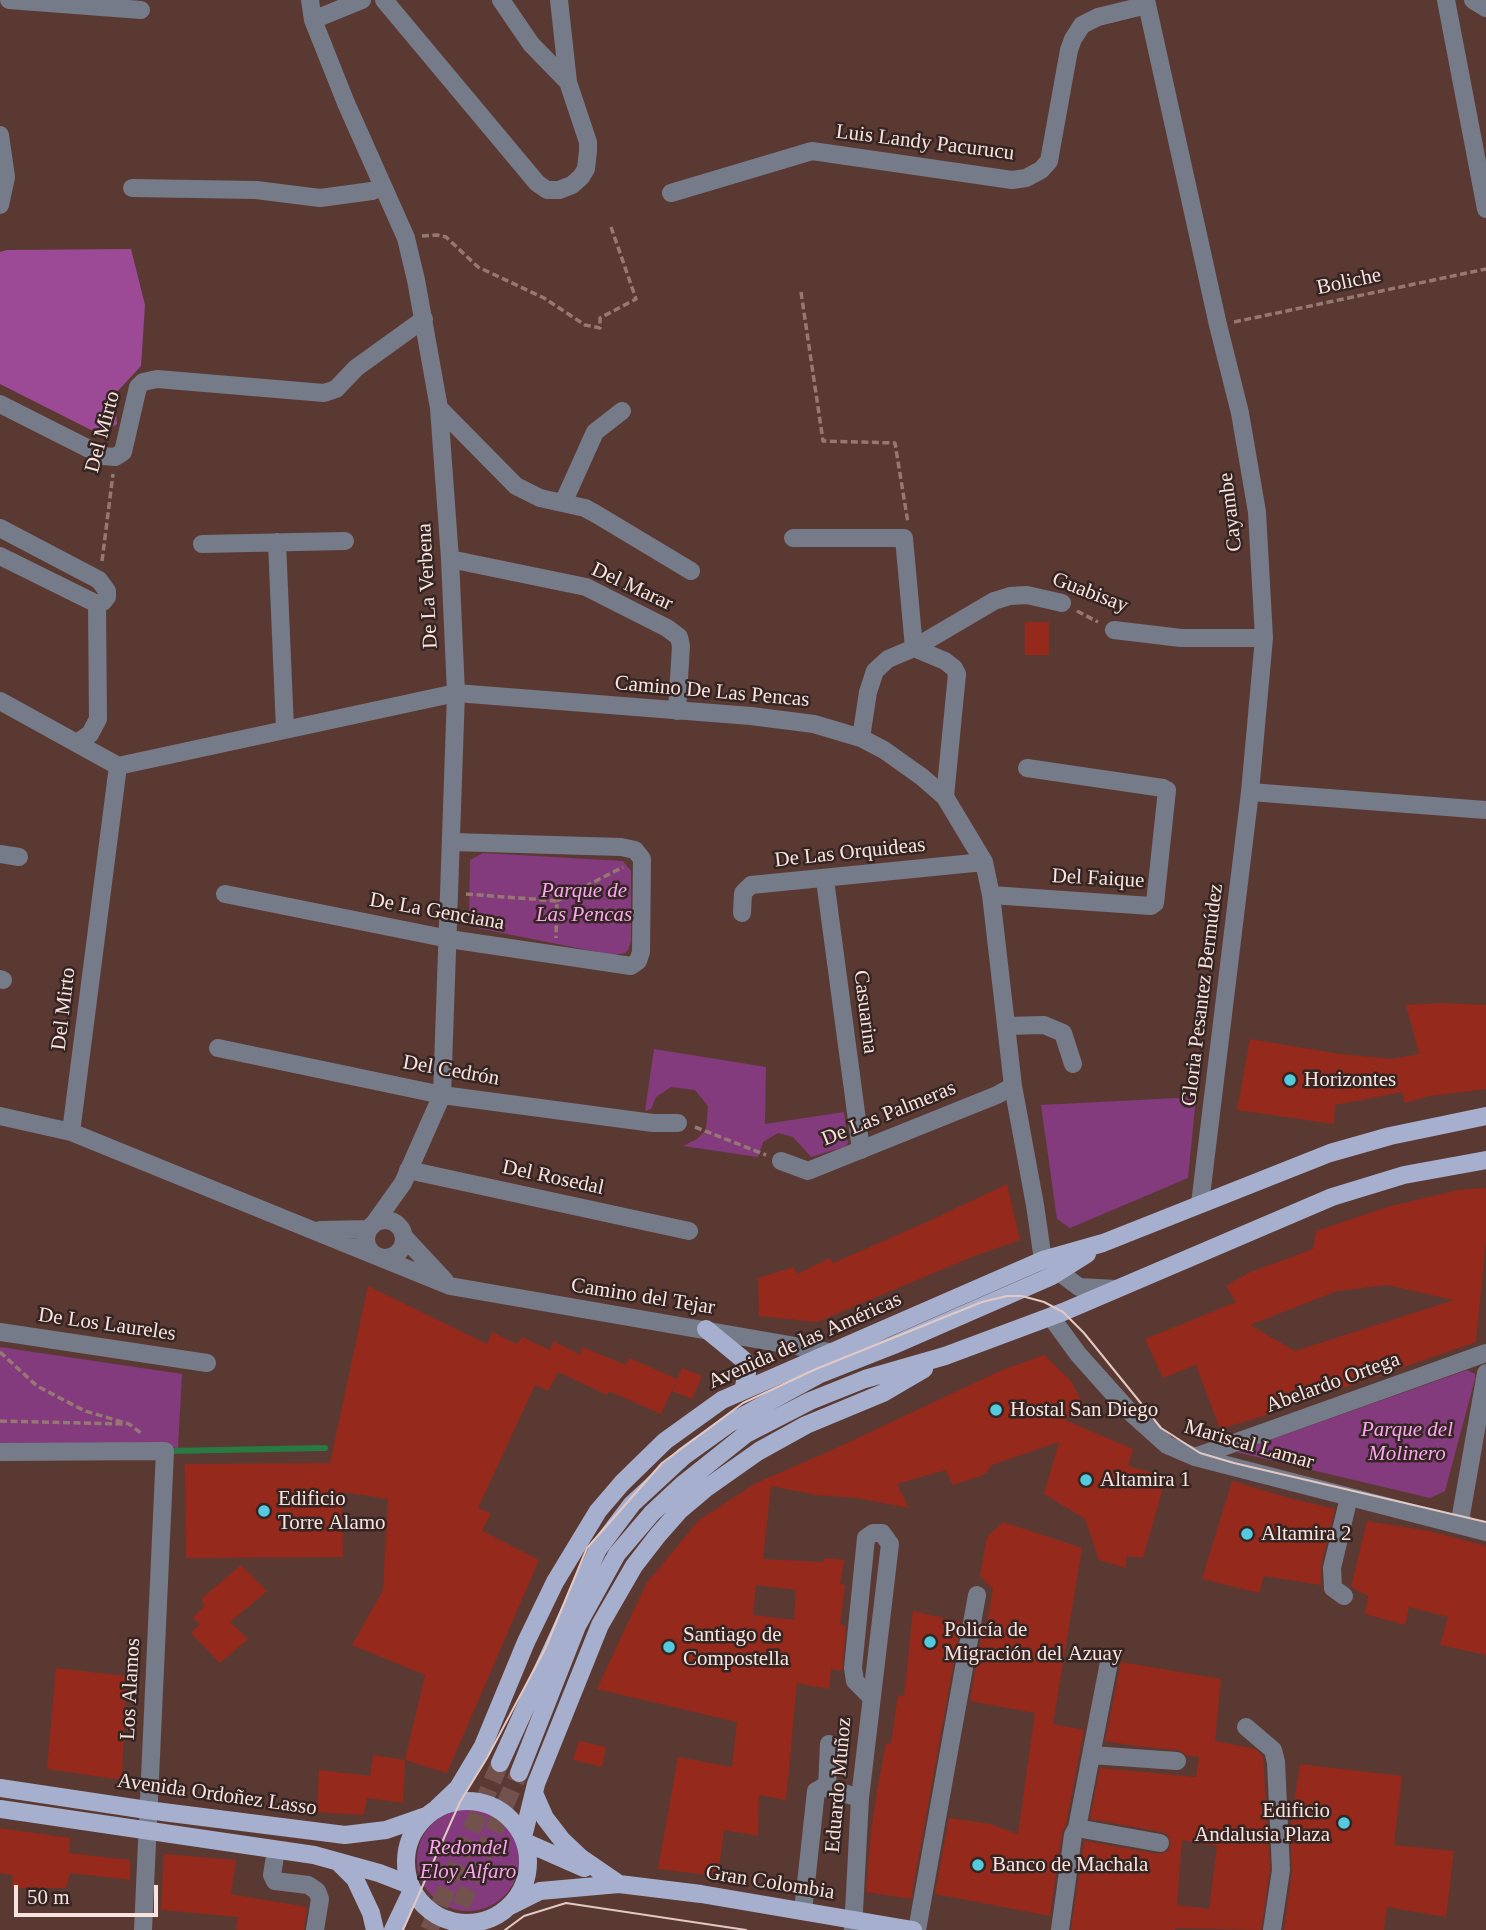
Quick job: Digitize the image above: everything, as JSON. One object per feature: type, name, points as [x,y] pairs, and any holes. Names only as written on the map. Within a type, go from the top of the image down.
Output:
[{"type":"main road","name":"Avenida de las Américas","points":[[432,1812],[457,1788],[483,1746],[526,1642],[555,1582],[598,1511],[621,1483],[665,1441],[722,1400],[1043,1260],[1103,1243],[1330,1153],[1390,1136],[1486,1116]]},
{"type":"main road","points":[[519,1773],[577,1626],[617,1554],[652,1513],[682,1485],[746,1434],[810,1401],[865,1379],[945,1356],[1051,1317],[1332,1196],[1404,1175],[1486,1160]]},
{"type":"main road","name":"Avenida de las Américas","points":[[500,1763],[598,1549],[632,1504],[684,1456],[730,1423],[818,1375],[1059,1272],[1103,1243]]},
{"type":"main road","points":[[1007,1296],[1036,1274],[1043,1260]]},
{"type":"main road","points":[[706,1329],[745,1361],[747,1373],[743,1391]]},
{"type":"main road","points":[[482,1930],[520,1892],[527,1876],[528,1859],[524,1839],[534,1793],[568,1700],[600,1625],[634,1566],[680,1510],[759,1451],[806,1425],[883,1393],[945,1356]]},
{"type":"main road","name":"Avenida Ordoñez Lasso","points":[[0,1788],[345,1835],[386,1830],[432,1812]]},
{"type":"main road","points":[[534,1793],[545,1818],[562,1840],[619,1884]]},
{"type":"main road","points":[[503,1911],[474,1923],[439,1917],[418,1900],[411,1888],[406,1873],[407,1848],[417,1826],[432,1812],[467,1801],[492,1806],[510,1819],[524,1839]]},
{"type":"main road","points":[[0,1809],[314,1855],[379,1873],[411,1888]]},
{"type":"main road","points":[[276,1850],[280,1827]]},
{"type":"main road","name":"Gran Colombia","points":[[524,1839],[619,1884]]},
{"type":"main road","points":[[339,1863],[355,1879],[371,1913],[375,1930]]},
{"type":"main road","name":"Gran Colombia","points":[[503,1911],[540,1891],[619,1884],[701,1894],[803,1912],[853,1925],[915,1930]]},
{"type":"main road","points":[[393,1930],[411,1888]]},
{"type":"street","points":[[9,0],[141,10]]},
{"type":"street","name":"De La Verbena","points":[[310,0],[313,20],[405,239],[424,319],[439,408],[450,559],[456,693],[442,1095],[406,1177],[371,1227]]},
{"type":"street","points":[[313,20],[362,0]]},
{"type":"street","points":[[384,0],[537,183],[547,190],[559,190],[572,185],[581,177],[588,159],[588,142],[568,82],[559,0]]},
{"type":"street","points":[[501,0],[531,44],[568,82]]},
{"type":"street","points":[[1446,0],[1486,209]]},
{"type":"street","points":[[1474,0],[1486,8]]},
{"type":"street","name":"Luis Landy Pacurucu","points":[[671,193],[812,151],[1012,180],[1027,178],[1041,170],[1049,161],[1069,50],[1082,25],[1098,17],[1147,3]]},
{"type":"street","name":"Cayambe","points":[[1147,3],[1240,413],[1257,512],[1264,638],[1250,792]]},
{"type":"street","points":[[0,135],[6,177],[0,205]]},
{"type":"street","points":[[132,188],[256,190],[320,198],[372,191],[383,186]]},
{"type":"street","name":"Del Mirto","points":[[116,457],[124,452],[138,387],[143,382],[157,379],[313,393],[331,391],[347,380],[356,368],[424,319]]},
{"type":"street","points":[[0,404],[103,456],[116,457]]},
{"type":"street","points":[[439,408],[516,486],[540,498],[596,514],[691,571]]},
{"type":"street","points":[[564,503],[595,432],[622,411]]},
{"type":"street","points":[[0,528],[99,580],[107,591],[107,597],[97,604],[0,556]]},
{"type":"street","points":[[793,538],[904,538],[914,648],[945,661],[957,674],[945,797]]},
{"type":"street","points":[[202,544],[345,541]]},
{"type":"street","points":[[277,542],[285,729]]},
{"type":"street","name":"Del Marar","points":[[450,559],[586,587],[667,628],[679,637],[681,646],[677,711]]},
{"type":"street","name":"Guabisay","points":[[861,738],[868,692],[875,671],[888,659],[914,648],[994,601],[1027,595],[1062,603]]},
{"type":"street","points":[[77,743],[90,734],[98,719],[97,604]]},
{"type":"street","name":"Guabisay","points":[[1114,630],[1181,638],[1264,638]]},
{"type":"street","name":"Camino De Las Pencas","points":[[118,766],[456,693],[751,716],[814,724],[861,738],[898,759],[945,797],[984,862],[992,895],[1013,1086],[1043,1260]]},
{"type":"street","points":[[0,701],[118,766]]},
{"type":"street","name":"Del Mirto","points":[[71,1132],[118,766]]},
{"type":"street","name":"Del Faique","points":[[992,895],[1151,906],[1155,903],[1167,790],[1027,768]]},
{"type":"street","points":[[1250,792],[1486,810]]},
{"type":"street","name":"Gloria Pesantez Bermúdez","points":[[1200,1204],[1250,792]]},
{"type":"street","points":[[452,842],[621,847],[635,850],[642,859]]},
{"type":"street","points":[[0,854],[19,857]]},
{"type":"street","name":"De La Genciana","points":[[225,894],[449,939],[631,966],[638,961],[641,952],[642,859]]},
{"type":"street","name":"De Las Orquideas","points":[[741,914],[743,893],[751,885],[825,880],[984,862]]},
{"type":"street","name":"Casuarina","points":[[825,880],[861,1150]]},
{"type":"street","points":[[1006,1026],[1044,1024],[1063,1033],[1073,1064]]},
{"type":"street","name":"Del Cedrón","points":[[218,1048],[442,1095],[653,1123],[678,1123]]},
{"type":"street","name":"De Las Palmeras","points":[[781,1161],[808,1171],[997,1095],[1013,1086]]},
{"type":"street","name":"Camino del Tejar","points":[[0,1116],[71,1132],[450,1286],[830,1352]]},
{"type":"street","name":"De La Verbena","points":[[403,1234],[406,1177]]},
{"type":"street","name":"Del Rosedal","points":[[406,1177],[689,1231]]},
{"type":"street","points":[[403,1234],[398,1253],[379,1257],[371,1252],[366,1241],[371,1227],[384,1221],[390,1222],[403,1234],[450,1286]]},
{"type":"street","name":"Camino del Tejar","points":[[313,1231],[371,1227]]},
{"type":"street","points":[[1043,1260],[1079,1287],[1116,1289]]},
{"type":"street","name":"Mariscal Lamar","points":[[1051,1317],[1128,1410],[1167,1445],[1195,1457],[1486,1532]]},
{"type":"street","name":"De Los Laureles","points":[[0,1332],[207,1363]]},
{"type":"street","name":"Abelardo Ortega","points":[[1195,1457],[1486,1353]]},
{"type":"street","points":[[1463,1526],[1461,1515],[1486,1373]]},
{"type":"street","points":[[0,1452],[164,1451]]},
{"type":"street","name":"Los Alamos","points":[[143,1930],[164,1451]]},
{"type":"street","points":[[1345,1596],[1333,1588],[1332,1568],[1349,1497]]},
{"type":"street","name":"Eduardo Muñoz","points":[[853,1925],[860,1798],[890,1544],[882,1533],[873,1533],[866,1538],[853,1668],[855,1681],[870,1696]]},
{"type":"street","points":[[915,1930],[977,1595]]},
{"type":"street","points":[[1060,1930],[1073,1835],[1077,1828],[1110,1657]]},
{"type":"street","points":[[1246,1727],[1273,1750],[1276,1762],[1281,1870],[1272,1930]]},
{"type":"street","points":[[827,1788],[830,1744]]},
{"type":"street","points":[[1091,1755],[1177,1762]]},
{"type":"street","points":[[803,1912],[816,1791],[823,1787],[860,1798]]},
{"type":"street","points":[[1077,1828],[1160,1843]]},
{"type":"street","points":[[276,1850],[272,1875],[275,1881],[308,1885],[317,1891],[320,1899],[315,1930]]},
{"type":"path","points":[[405,239],[437,235],[446,237],[478,267],[544,298],[585,325],[600,327],[600,318],[636,299],[611,227]]},
{"type":"path","name":"Boliche","points":[[1218,325],[1486,270]]},
{"type":"path","points":[[801,292],[823,441],[895,443],[908,524],[904,538]]},
{"type":"path","name":"Del Mirto","points":[[99,580],[116,457]]},
{"type":"path","name":"Guabisay","points":[[1062,603],[1114,630]]},
{"type":"path","points":[[468,895],[557,901],[642,859]]},
{"type":"path","points":[[556,943],[557,901]]},
{"type":"path","points":[[678,1123],[706,1130],[781,1161]]},
{"type":"path","points":[[0,1352],[37,1386],[85,1411],[129,1424],[164,1451]]},
{"type":"path","points":[[0,1421],[129,1424]]},
{"type":"green space","name":"Parque de Las Pencas","points":[[483,853],[623,861],[631,871],[631,941],[628,950],[613,955],[477,928],[469,920],[470,860]]},
{"type":"green space","points":[[654,1049],[766,1067],[765,1124],[844,1112],[848,1143],[844,1147],[811,1157],[793,1137],[778,1133],[763,1142],[758,1157],[683,1146],[697,1139],[706,1130],[708,1106],[695,1090],[671,1087],[656,1097],[651,1109],[645,1111]]},
{"type":"green space","points":[[1196,1097],[1188,1178],[1070,1228],[1057,1219],[1041,1105]]},
{"type":"green space","points":[[0,1347],[182,1374],[178,1448],[0,1447]]},
{"type":"green space","name":"Parque del Molinero","points":[[1467,1370],[1475,1374],[1475,1379],[1445,1491],[1430,1498],[1236,1452]]},
{"type":"green space","name":"Redondel Eloy Alfaro","points":[[468,1809],[497,1817],[511,1831],[519,1860],[511,1889],[497,1903],[468,1911],[439,1903],[425,1889],[417,1860],[425,1831],[439,1817]]},
{"type":"shaded area","points":[[131,249],[145,305],[141,366],[114,395],[117,424],[101,435],[0,384],[0,252]]},
{"type":"building","points":[[1025,622],[1049,622],[1049,655],[1025,655]]},
{"type":"building","points":[[1406,1005],[1486,1005],[1486,1089],[1430,1096],[1405,1103],[1402,1092],[1335,1105],[1334,1124],[1237,1110],[1250,1039],[1340,1054],[1392,1059],[1419,1054]]},
{"type":"building","points":[[1007,1184],[1020,1240],[972,1257],[817,1322],[759,1316],[758,1278],[794,1267],[797,1274],[830,1258],[833,1263]]},
{"type":"building","points":[[1486,1188],[1486,1239],[1476,1342],[1220,1429],[1196,1365],[1163,1378],[1145,1339],[1236,1302],[1226,1286],[1248,1273],[1313,1249],[1316,1231],[1387,1207],[1458,1190]],"holes":[[[1387,1285],[1454,1300],[1295,1351],[1250,1325],[1337,1291]]]},
{"type":"building","points":[[368,1286],[487,1344],[492,1332],[517,1344],[522,1337],[550,1350],[553,1341],[581,1355],[582,1347],[626,1365],[629,1358],[677,1379],[661,1414],[609,1391],[607,1395],[558,1372],[548,1391],[535,1385],[478,1508],[491,1513],[482,1531],[539,1560],[447,1773],[405,1760],[425,1675],[352,1645],[383,1590],[388,1499],[342,1492],[343,1557],[186,1558],[185,1464],[330,1463]]},
{"type":"building","points":[[1044,1355],[1070,1380],[1083,1403],[1065,1420],[1133,1449],[1128,1466],[1166,1477],[1143,1558],[1126,1556],[1126,1568],[1099,1560],[1085,1519],[1044,1494],[1059,1442],[992,1465],[984,1475],[953,1485],[945,1470],[897,1484],[909,1508],[771,1486],[763,1559],[824,1562],[824,1558],[844,1560],[840,1584],[845,1585],[840,1625],[846,1626],[842,1671],[831,1669],[829,1689],[797,1683],[786,1800],[759,1795],[758,1836],[724,1830],[718,1876],[658,1869],[678,1757],[732,1767],[737,1722],[597,1689],[646,1584],[699,1520],[756,1483],[1002,1370]],"holes":[[[756,1585],[796,1590],[794,1620],[753,1615]]]},
{"type":"building","points":[[682,1368],[702,1376],[692,1399],[672,1391]]},
{"type":"building","points":[[1232,1481],[1335,1509],[1321,1565],[1321,1585],[1264,1576],[1259,1593],[1202,1579]]},
{"type":"building","points":[[1367,1521],[1429,1531],[1486,1546],[1486,1655],[1440,1645],[1448,1617],[1409,1607],[1405,1625],[1365,1614],[1368,1596],[1351,1587]]},
{"type":"building","points":[[1003,1522],[1082,1548],[1053,1724],[1084,1730],[1062,1833],[1050,1916],[935,1894],[949,1818],[990,1824],[1018,1834],[1035,1713],[970,1701],[983,1627],[986,1628],[993,1589],[980,1576],[987,1537]]},
{"type":"building","points":[[241,1565],[267,1591],[230,1622],[248,1639],[220,1663],[191,1633],[200,1624],[193,1618],[205,1605],[201,1599]]},
{"type":"building","points":[[913,1611],[961,1622],[911,1899],[866,1892],[877,1791],[886,1743],[891,1744],[898,1695],[904,1696]]},
{"type":"building","points":[[1121,1662],[1221,1679],[1215,1741],[1255,1749],[1263,1756],[1270,1869],[1261,1930],[1071,1930],[1084,1841],[1159,1854],[1168,1851],[1171,1844],[1168,1835],[1162,1832],[1090,1819],[1100,1768],[1196,1777],[1199,1757],[1186,1755],[1178,1750],[1105,1741]],"holes":[[[1182,1840],[1217,1846],[1209,1909],[1177,1905]]]},
{"type":"building","points":[[56,1668],[126,1676],[122,1780],[47,1769]]},
{"type":"building","points":[[579,1741],[606,1747],[602,1767],[573,1760]]},
{"type":"building","points":[[373,1755],[405,1760],[403,1803],[367,1798],[364,1815],[317,1812],[319,1770],[370,1776]]},
{"type":"building","name":"Edificio Andalusia Plaza","points":[[1300,1764],[1402,1776],[1394,1845],[1454,1851],[1446,1917],[1387,1907],[1384,1930],[1284,1930],[1292,1872],[1290,1829]]},
{"type":"building","points":[[0,1828],[70,1838],[69,1853],[130,1860],[130,1880],[70,1873],[66,1888],[12,1888],[13,1875],[0,1873]]},
{"type":"building","points":[[164,1854],[236,1860],[231,1894],[307,1907],[304,1930],[236,1930],[238,1917],[161,1910]]},
{"type":"waterway","points":[[166,1451],[325,1448]]},
{"type":"tunnel","points":[[429,1930],[500,1763]]},
{"type":"tunnel","points":[[450,1930],[519,1773]]},
{"type":"tram line","points":[[403,1930],[460,1802],[487,1758],[545,1649],[587,1548],[662,1463],[743,1403],[816,1369],[982,1302],[1007,1296],[1022,1296],[1044,1302],[1063,1312],[1084,1333],[1161,1428],[1200,1453],[1486,1522]]},
{"type":"tram line","points":[[505,1930],[524,1916],[566,1903],[746,1930]]},
{"type":"place","name":"Horizontes","points":[[1290,1080]]},
{"type":"place","name":"Hostal San Diego","points":[[996,1410]]},
{"type":"place","name":"Altamira 1","points":[[1086,1480]]},
{"type":"place","name":"Edificio Torre Alamo","points":[[264,1511]]},
{"type":"place","name":"Altamira 2","points":[[1247,1534]]},
{"type":"place","name":"Policía de Migración del Azuay","points":[[930,1642]]},
{"type":"place","name":"Santiago de Compostella","points":[[669,1647]]},
{"type":"place","name":"Edificio Andalusia Plaza","points":[[1344,1823]]},
{"type":"place","name":"Banco de Machala","points":[[978,1865]]}]
